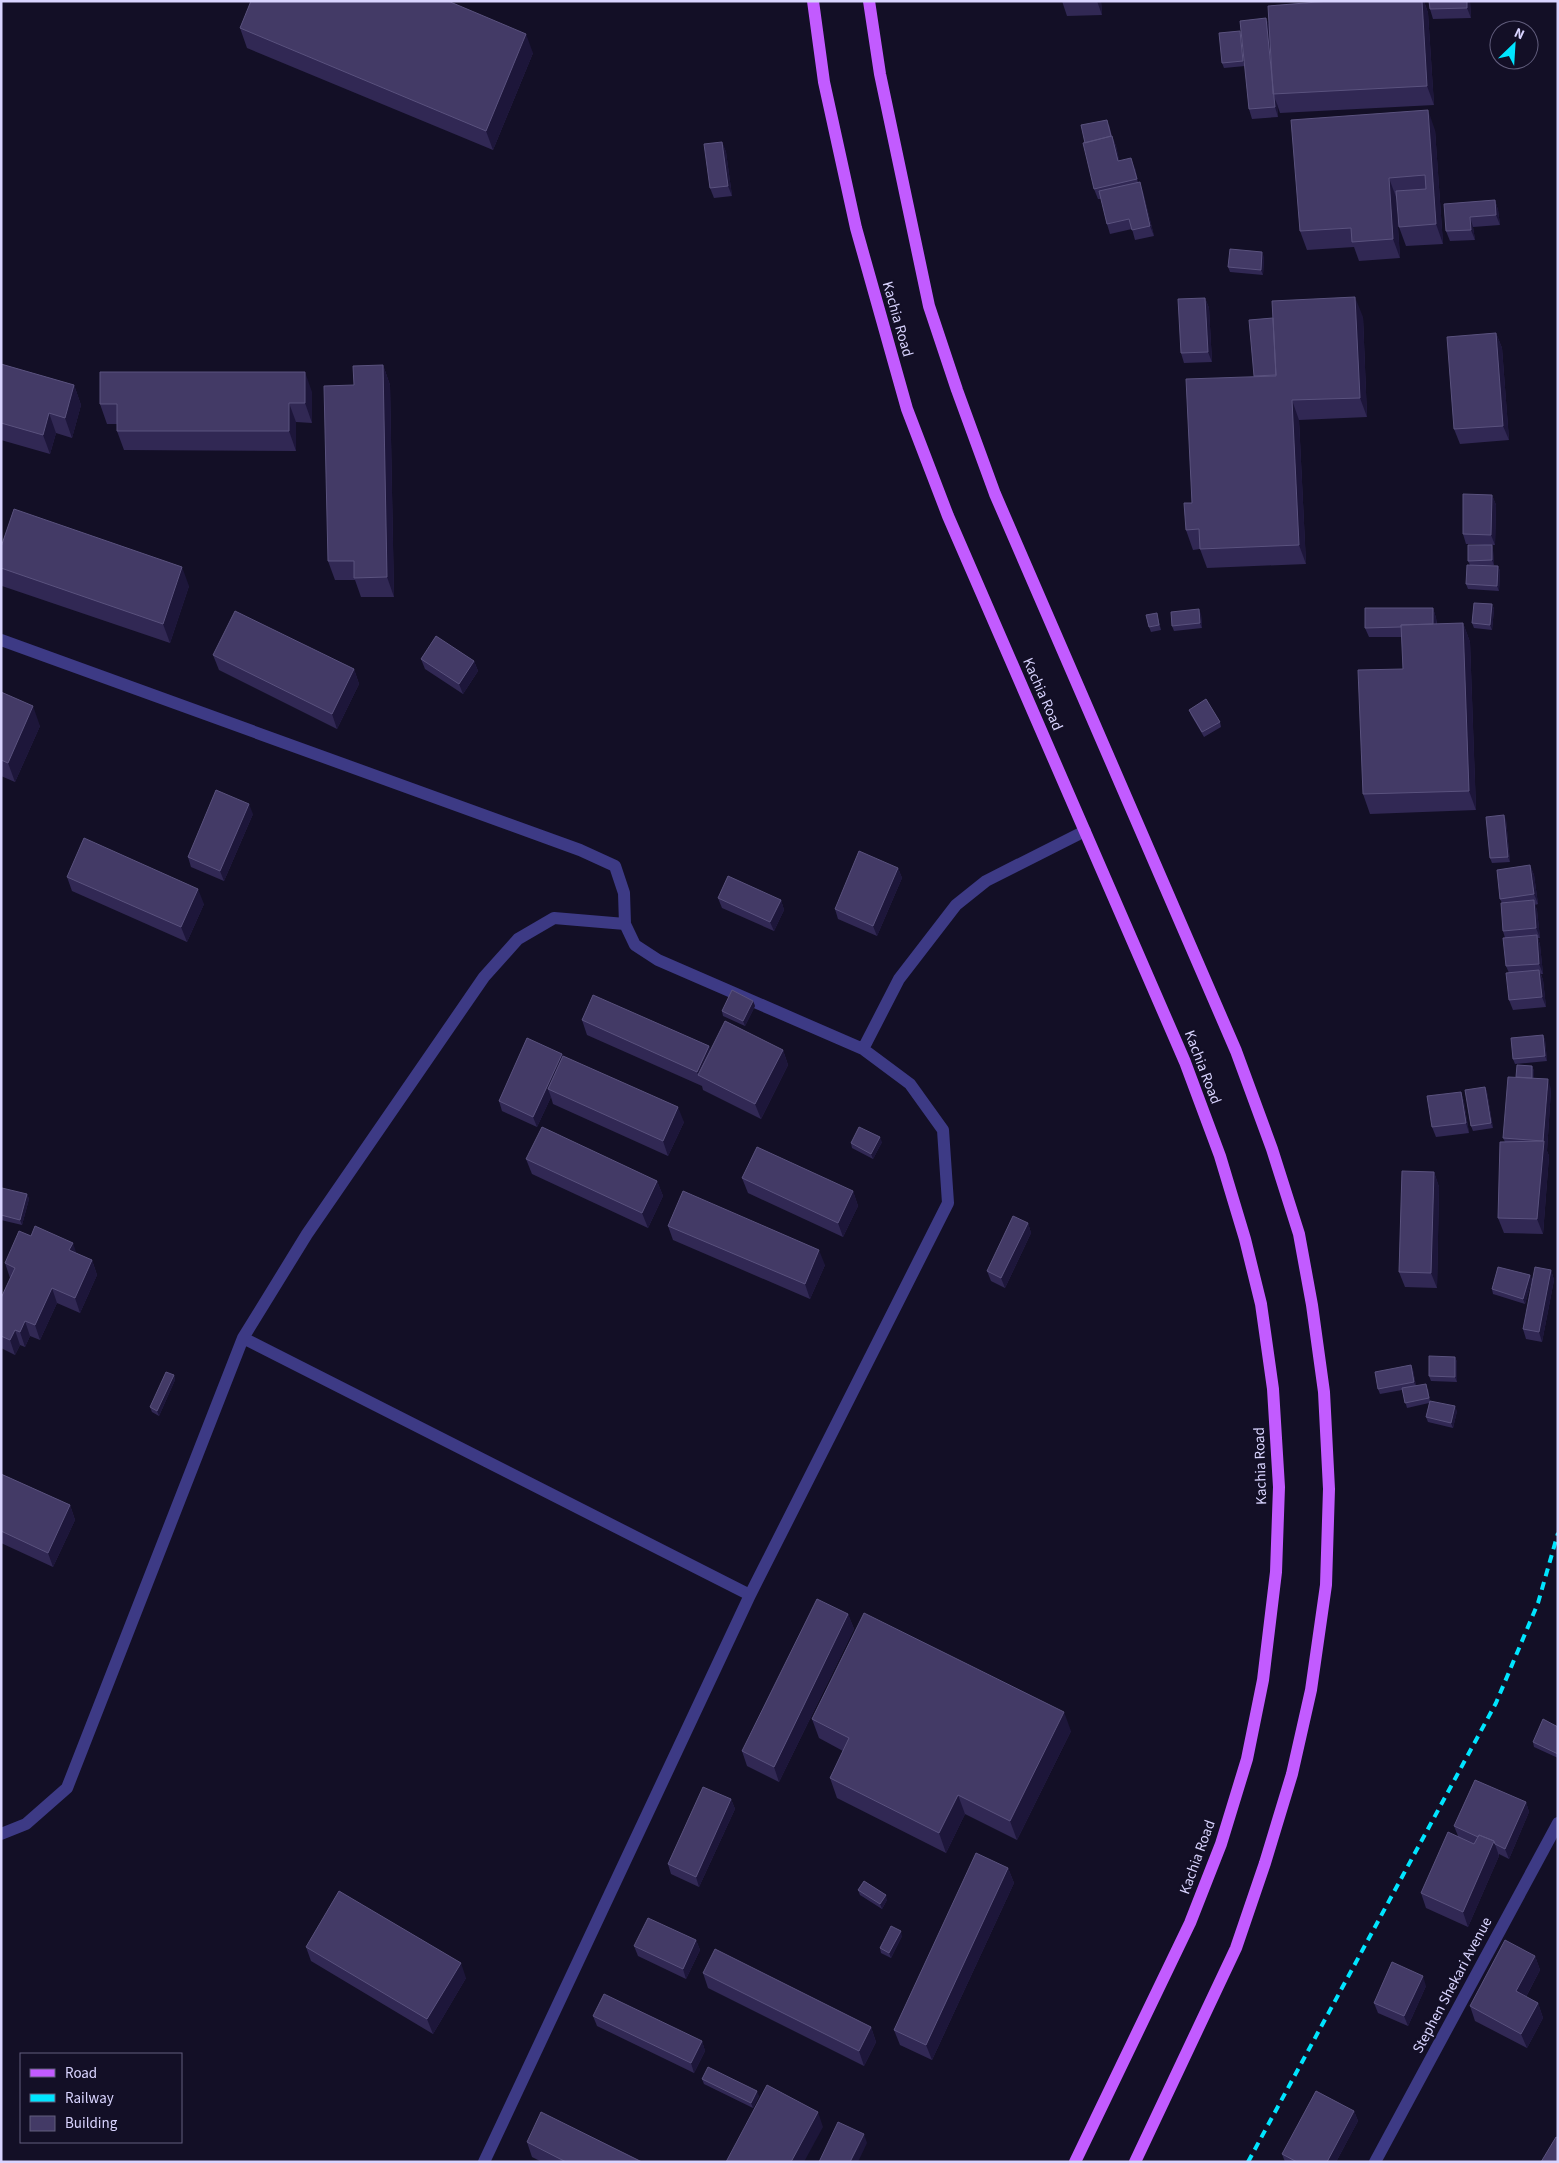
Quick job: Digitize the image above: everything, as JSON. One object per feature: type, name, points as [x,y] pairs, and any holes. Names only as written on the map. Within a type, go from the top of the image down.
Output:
[{"type":"main road","name":"Kachia Road","points":[[813,1],[824,82],[856,228],[907,409],[948,516],[1185,1062],[1220,1156],[1245,1239],[1261,1304],[1273,1390],[1279,1487],[1276,1572],[1263,1680],[1247,1758],[1220,1844],[1190,1923],[1074,2162]]},
{"type":"main road","points":[[869,1],[880,74],[929,306],[995,494],[1236,1052],[1272,1149],[1299,1234],[1312,1305],[1324,1392],[1329,1489],[1326,1585],[1311,1690],[1292,1774],[1265,1863],[1236,1948],[1136,2162]]},
{"type":"street","points":[[1,640],[580,850],[615,866],[624,894],[625,924],[635,945],[658,960],[862,1049],[910,1084],[943,1130],[948,1203],[750,1595],[484,2162]]},
{"type":"street","points":[[862,1049],[899,979],[956,905],[986,882],[1085,831]]},
{"type":"street","points":[[1,1834],[26,1824],[67,1788],[243,1338],[312,1226],[484,977],[518,939],[554,918],[625,924]]},
{"type":"street","points":[[243,1338],[750,1595]]},
{"type":"street","name":"Stephen Shekari Avenue","points":[[1375,2162],[1558,1823]]},
{"type":"building","points":[[251,1],[448,1],[526,34],[486,131],[240,28]]},
{"type":"building","points":[[1330,1],[1422,1],[1427,86],[1273,94],[1268,6]]},
{"type":"building","points":[[1429,1],[1467,1],[1467,8],[1430,9]]},
{"type":"building","points":[[1266,18],[1275,107],[1249,109],[1240,21]]},
{"type":"building","points":[[1240,31],[1243,61],[1222,63],[1219,33]]},
{"type":"building","points":[[1428,110],[1436,224],[1399,227],[1396,191],[1426,189],[1425,175],[1389,178],[1393,239],[1352,242],[1351,228],[1300,231],[1291,120]]},
{"type":"building","points":[[1107,120],[1111,136],[1085,143],[1081,125]]},
{"type":"building","points":[[1112,136],[1118,161],[1131,158],[1137,179],[1094,189],[1083,143]]},
{"type":"building","points":[[722,142],[728,186],[710,188],[704,144]]},
{"type":"building","points":[[1140,182],[1150,226],[1132,230],[1129,219],[1107,224],[1099,191]]},
{"type":"building","points":[[1495,200],[1496,215],[1470,217],[1471,230],[1446,231],[1444,204]]},
{"type":"building","points":[[1230,249],[1262,252],[1261,270],[1228,267]]},
{"type":"building","points":[[1355,297],[1360,398],[1292,400],[1299,545],[1200,549],[1199,529],[1186,530],[1184,503],[1192,503],[1186,379],[1276,376],[1272,301]]},
{"type":"building","points":[[1205,298],[1208,352],[1181,353],[1178,299]]},
{"type":"building","points":[[1273,318],[1276,375],[1254,376],[1249,320]]},
{"type":"building","points":[[1496,333],[1503,426],[1454,429],[1447,337]]},
{"type":"building","points":[[1,364],[74,385],[65,418],[49,413],[43,435],[1,423]]},
{"type":"building","points":[[383,365],[387,577],[354,578],[354,561],[328,561],[324,386],[354,385],[353,366]]},
{"type":"building","points":[[100,372],[305,372],[305,403],[289,403],[289,431],[117,431],[117,404],[100,404]]},
{"type":"building","points":[[1463,494],[1492,495],[1491,535],[1463,534]]},
{"type":"building","points":[[14,509],[182,567],[163,624],[1,568],[1,547]]},
{"type":"building","points":[[1468,545],[1492,545],[1492,560],[1468,561]]},
{"type":"building","points":[[1467,565],[1498,566],[1497,586],[1466,584]]},
{"type":"building","points":[[1474,603],[1492,604],[1490,625],[1472,623]]},
{"type":"building","points":[[1365,608],[1433,608],[1433,624],[1365,628]]},
{"type":"building","points":[[1199,609],[1200,623],[1172,626],[1171,612]]},
{"type":"building","points":[[235,611],[354,669],[332,714],[213,655]]},
{"type":"building","points":[[1157,613],[1159,625],[1149,627],[1146,615]]},
{"type":"building","points":[[1463,623],[1469,791],[1363,794],[1358,670],[1403,669],[1401,625]]},
{"type":"building","points":[[436,636],[474,661],[459,684],[421,659]]},
{"type":"building","points":[[1,692],[33,706],[8,763],[1,760]]},
{"type":"building","points":[[1206,699],[1220,722],[1202,732],[1189,710]]},
{"type":"building","points":[[216,790],[249,804],[220,871],[188,857]]},
{"type":"building","points":[[1504,815],[1508,857],[1490,858],[1486,817]]},
{"type":"building","points":[[84,838],[198,889],[181,927],[67,877]]},
{"type":"building","points":[[859,851],[898,868],[873,926],[835,909]]},
{"type":"building","points":[[1530,865],[1534,894],[1500,899],[1497,870]]},
{"type":"building","points":[[728,876],[781,900],[770,922],[718,898]]},
{"type":"building","points":[[1534,900],[1536,928],[1503,931],[1501,903]]},
{"type":"building","points":[[1537,935],[1539,964],[1506,966],[1503,938]]},
{"type":"building","points":[[1539,970],[1542,997],[1509,1000],[1506,973]]},
{"type":"building","points":[[732,990],[753,1001],[743,1021],[722,1011]]},
{"type":"building","points":[[593,995],[709,1046],[697,1072],[582,1020]]},
{"type":"building","points":[[725,1021],[783,1050],[755,1104],[698,1075]]},
{"type":"building","points":[[1543,1035],[1545,1056],[1513,1059],[1511,1038]]},
{"type":"building","points":[[527,1038],[562,1054],[533,1117],[499,1101]]},
{"type":"building","points":[[563,1056],[678,1107],[663,1141],[548,1089]]},
{"type":"building","points":[[1517,1065],[1532,1066],[1532,1078],[1516,1077]]},
{"type":"building","points":[[1508,1077],[1548,1079],[1543,1141],[1503,1138]]},
{"type":"building","points":[[1485,1087],[1491,1123],[1471,1126],[1465,1090]]},
{"type":"building","points":[[1461,1092],[1466,1123],[1432,1127],[1427,1096]]},
{"type":"building","points":[[542,1127],[657,1181],[642,1213],[526,1159]]},
{"type":"building","points":[[859,1127],[880,1137],[871,1154],[851,1143]]},
{"type":"building","points":[[1544,1141],[1537,1219],[1498,1218],[1500,1142]]},
{"type":"building","points":[[757,1147],[853,1191],[838,1223],[742,1178]]},
{"type":"building","points":[[1402,1171],[1434,1172],[1431,1273],[1399,1272]]},
{"type":"building","points":[[2,1188],[27,1194],[20,1220],[1,1215]]},
{"type":"building","points":[[683,1191],[819,1250],[805,1284],[668,1226]]},
{"type":"building","points":[[1013,1216],[1028,1223],[1001,1278],[987,1271]]},
{"type":"building","points":[[35,1226],[73,1243],[69,1250],[92,1260],[75,1298],[52,1288],[35,1325],[25,1321],[20,1332],[15,1330],[10,1340],[1,1336],[1,1298],[15,1268],[5,1263],[19,1231],[31,1236]]},
{"type":"building","points":[[1498,1267],[1530,1275],[1523,1299],[1492,1289]]},
{"type":"building","points":[[1535,1267],[1551,1270],[1539,1332],[1523,1329]]},
{"type":"building","points":[[1429,1356],[1455,1357],[1455,1377],[1429,1376]]},
{"type":"building","points":[[1411,1365],[1414,1382],[1378,1389],[1375,1372]]},
{"type":"building","points":[[166,1372],[174,1375],[157,1411],[150,1407]]},
{"type":"building","points":[[1426,1384],[1429,1398],[1405,1403],[1402,1388]]},
{"type":"building","points":[[1430,1401],[1455,1406],[1451,1423],[1426,1417]]},
{"type":"building","points":[[1,1474],[70,1505],[48,1553],[1,1531]]},
{"type":"building","points":[[817,1599],[848,1614],[774,1767],[742,1751]]},
{"type":"building","points":[[864,1613],[1064,1712],[1010,1821],[958,1795],[939,1833],[830,1778],[849,1738],[812,1719]]},
{"type":"building","points":[[1543,1719],[1558,1727],[1558,1754],[1533,1742]]},
{"type":"building","points":[[1475,1780],[1526,1802],[1505,1849],[1495,1844],[1494,1841],[1479,1835],[1478,1837],[1454,1826]]},
{"type":"building","points":[[703,1787],[731,1799],[696,1877],[668,1864]]},
{"type":"building","points":[[1448,1832],[1474,1844],[1479,1835],[1494,1841],[1463,1912],[1421,1893]]},
{"type":"building","points":[[976,1853],[1008,1868],[926,2045],[894,2030]]},
{"type":"building","points":[[864,1881],[886,1895],[880,1904],[858,1890]]},
{"type":"building","points":[[339,1891],[461,1963],[427,2019],[306,1947]]},
{"type":"building","points":[[648,1918],[696,1940],[683,1969],[634,1946]]},
{"type":"building","points":[[891,1926],[901,1931],[889,1953],[880,1948]]},
{"type":"building","points":[[1505,1940],[1535,1956],[1516,1991],[1538,2003],[1521,2034],[1470,2006]]},
{"type":"building","points":[[715,1949],[871,2027],[859,2051],[703,1973]]},
{"type":"building","points":[[1392,1962],[1423,1976],[1404,2016],[1374,2003]]},
{"type":"building","points":[[604,1994],[702,2041],[691,2063],[593,2016]]},
{"type":"building","points":[[708,2067],[757,2091],[751,2103],[702,2079]]},
{"type":"building","points":[[767,2085],[818,2112],[791,2162],[726,2162]]},
{"type":"building","points":[[1316,2091],[1354,2111],[1327,2162],[1297,2162],[1282,2154]]},
{"type":"building","points":[[541,2112],[642,2162],[566,2162],[527,2142]]},
{"type":"building","points":[[838,2122],[864,2134],[850,2162],[819,2162]]},
{"type":"building","points":[[1556,2137],[1558,2138],[1558,2162],[1541,2162]]},
{"type":"railway","points":[[1248,2162],[1496,1703],[1538,1603],[1558,1533]]}]
